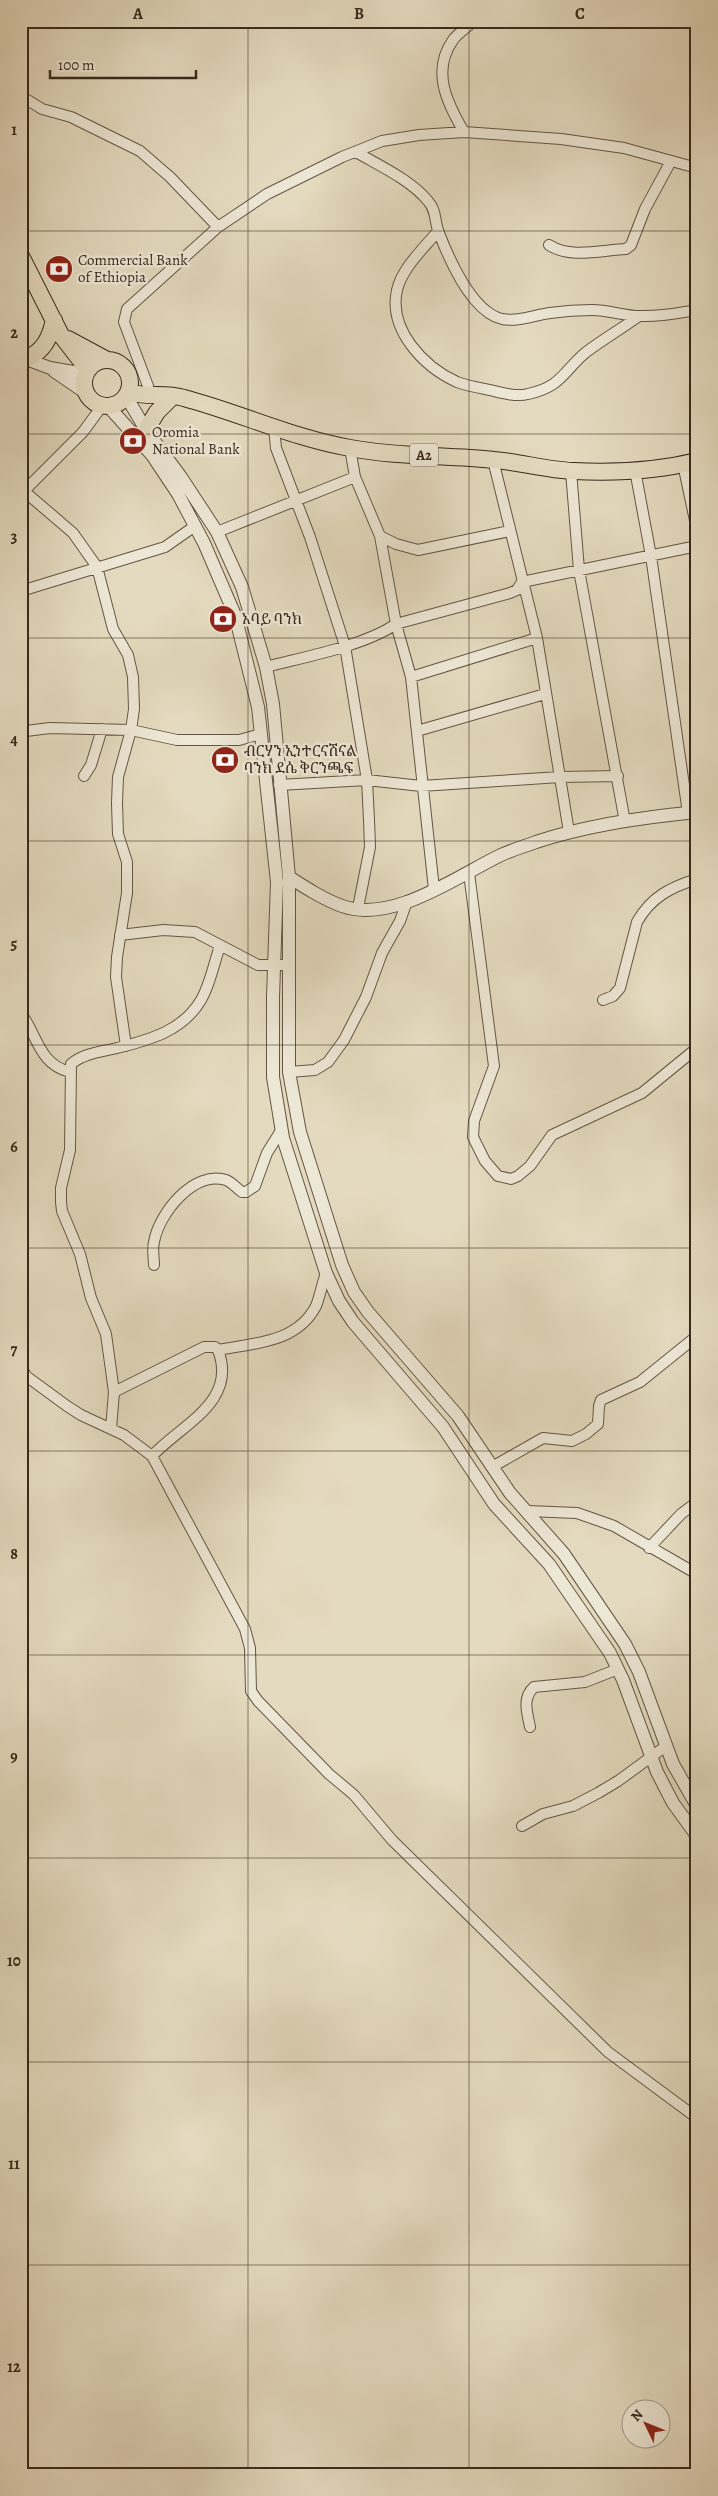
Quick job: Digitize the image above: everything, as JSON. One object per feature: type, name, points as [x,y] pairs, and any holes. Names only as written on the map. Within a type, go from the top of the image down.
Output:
[{"type":"highway","points":[[21,256],[61,335],[87,372]]},
{"type":"highway","points":[[24,358],[37,355],[45,345],[51,335],[54,320]]},
{"type":"highway","points":[[61,335],[122,366],[128,389],[121,401],[105,406],[95,403],[86,393],[87,372],[93,364],[107,360]]},
{"type":"highway","name":"A2","points":[[128,389],[142,396],[160,392],[274,428],[350,448],[493,460],[571,471],[635,470],[690,462]]},
{"type":"highway","points":[[146,430],[157,412],[160,392]]},
{"type":"street","points":[[464,132],[452,111],[443,89],[442,66],[453,40],[473,21]]},
{"type":"street","points":[[21,96],[30,103],[71,117],[140,151],[170,177],[218,227]]},
{"type":"street","points":[[160,392],[124,322],[124,315],[142,293],[218,227],[267,194],[382,141],[419,135],[464,132],[561,139],[624,148],[697,168]]},
{"type":"street","points":[[356,152],[411,186],[427,199],[434,209],[438,231],[465,287],[489,313],[500,318],[528,318],[549,313],[592,310],[616,311],[639,316],[665,316],[697,310]]},
{"type":"street","points":[[549,245],[560,250],[590,252],[626,249],[631,245],[645,208],[671,161]]},
{"type":"street","points":[[438,231],[406,270],[397,289],[396,307],[403,332],[413,349],[427,363],[458,382],[506,394],[526,395],[546,390],[562,379],[585,354],[639,316]]},
{"type":"street","points":[[24,358],[50,368],[86,393]]},
{"type":"street","points":[[50,368],[87,372]]},
{"type":"street","points":[[128,389],[146,430],[181,477],[217,532],[242,587],[266,667],[273,704],[289,877],[288,1032],[290,1072],[300,1132],[342,1266],[354,1292],[368,1312],[458,1416],[510,1494],[527,1510],[564,1554],[625,1644],[639,1672],[677,1771],[697,1806]]},
{"type":"street","points":[[126,1046],[116,977],[120,935],[128,893],[127,862],[118,834],[118,777],[131,730],[134,710],[133,677],[128,655],[113,629],[98,567],[73,533],[22,492],[83,432],[105,406],[152,455],[178,494],[196,526],[235,615],[258,707],[277,882],[273,1077],[282,1129],[326,1273],[339,1301],[353,1322],[443,1427],[494,1504],[549,1564],[610,1653],[618,1669],[650,1756],[673,1803],[697,1836]]},
{"type":"street","points":[[274,428],[276,448],[345,646],[367,780],[370,847],[358,908]]},
{"type":"street","points":[[350,448],[355,477],[380,536],[396,624],[411,677],[421,786],[434,889]]},
{"type":"street","points":[[493,460],[537,638],[569,832]]},
{"type":"street","points":[[690,462],[697,530]]},
{"type":"street","points":[[289,877],[313,892],[343,906],[375,908],[407,901],[469,873],[501,855],[569,832],[692,812],[651,556],[635,470]]},
{"type":"street","points":[[571,471],[579,570],[625,822]]},
{"type":"street","points":[[217,532],[355,477]]},
{"type":"street","points":[[21,591],[165,547],[196,526]]},
{"type":"street","points":[[380,536],[396,544],[418,550],[510,531]]},
{"type":"street","points":[[522,582],[697,546]]},
{"type":"street","points":[[266,667],[345,646],[396,624],[510,593],[518,590],[522,582]]},
{"type":"street","points":[[411,677],[537,638]]},
{"type":"street","points":[[417,731],[545,694]]},
{"type":"street","points":[[26,731],[50,728],[102,728],[131,730],[177,740],[239,740],[262,734]]},
{"type":"street","points":[[84,776],[91,764],[102,728]]},
{"type":"street","points":[[279,784],[367,780],[421,786],[560,777],[618,776]]},
{"type":"street","points":[[469,873],[494,1066],[474,1121],[473,1137],[485,1161],[498,1176],[511,1179],[518,1176],[530,1166],[552,1135],[642,1093],[697,1048]]},
{"type":"street","points":[[603,1000],[614,996],[620,988],[637,922],[642,913],[660,894],[676,885],[697,879]]},
{"type":"street","points":[[290,1072],[316,1070],[328,1062],[344,1040],[366,997],[382,953],[400,921],[407,901]]},
{"type":"street","points":[[120,935],[181,930],[200,935],[258,965],[275,967],[288,965]]},
{"type":"street","points":[[111,1428],[114,1392],[106,1334],[91,1298],[80,1254],[62,1211],[61,1202],[61,1188],[70,1150],[71,1064],[85,1055],[160,1036],[174,1028],[202,999],[220,946]]},
{"type":"street","points":[[21,1013],[49,1061],[56,1068],[70,1072]]},
{"type":"street","points":[[273,1032],[288,1032]]},
{"type":"street","points":[[154,1265],[154,1242],[165,1216],[190,1186],[206,1179],[218,1179],[232,1183],[242,1192],[251,1190],[255,1186],[267,1153],[282,1129]]},
{"type":"street","points":[[114,1392],[173,1365],[196,1350],[208,1346],[218,1350],[267,1341],[301,1328],[316,1306],[326,1273]]},
{"type":"street","points":[[492,1467],[543,1438],[572,1441],[586,1434],[598,1424],[601,1400],[640,1382],[697,1336]]},
{"type":"street","points":[[152,1456],[214,1401],[223,1380],[222,1360],[218,1350]]},
{"type":"street","points":[[21,1367],[26,1376],[66,1406],[132,1439],[152,1456],[245,1630],[250,1648],[251,1691],[258,1701],[329,1774],[354,1795],[392,1840],[601,2046],[670,2100],[697,2118]]},
{"type":"street","points":[[410,1389],[423,1376]]},
{"type":"street","points":[[649,1548],[681,1514],[697,1502]]},
{"type":"street","points":[[527,1510],[577,1513],[614,1526],[649,1548],[697,1574]]},
{"type":"street","points":[[530,1727],[526,1699],[528,1692],[534,1687],[585,1682],[618,1669]]},
{"type":"street","points":[[522,1826],[543,1814],[573,1806],[590,1797],[618,1781],[666,1746]]},
{"type":"place","name":"Commercial Bank of Ethiopia","points":[[59,269]]},
{"type":"place","name":"Oromia National Bank","points":[[133,441]]},
{"type":"place","name":"አባይ ባንክ","points":[[223,619]]},
{"type":"place","name":"ብርሃን ኢንተርናሽናል ባንክ ደሴ ቅርንጫፍ","points":[[225,760]]}]
